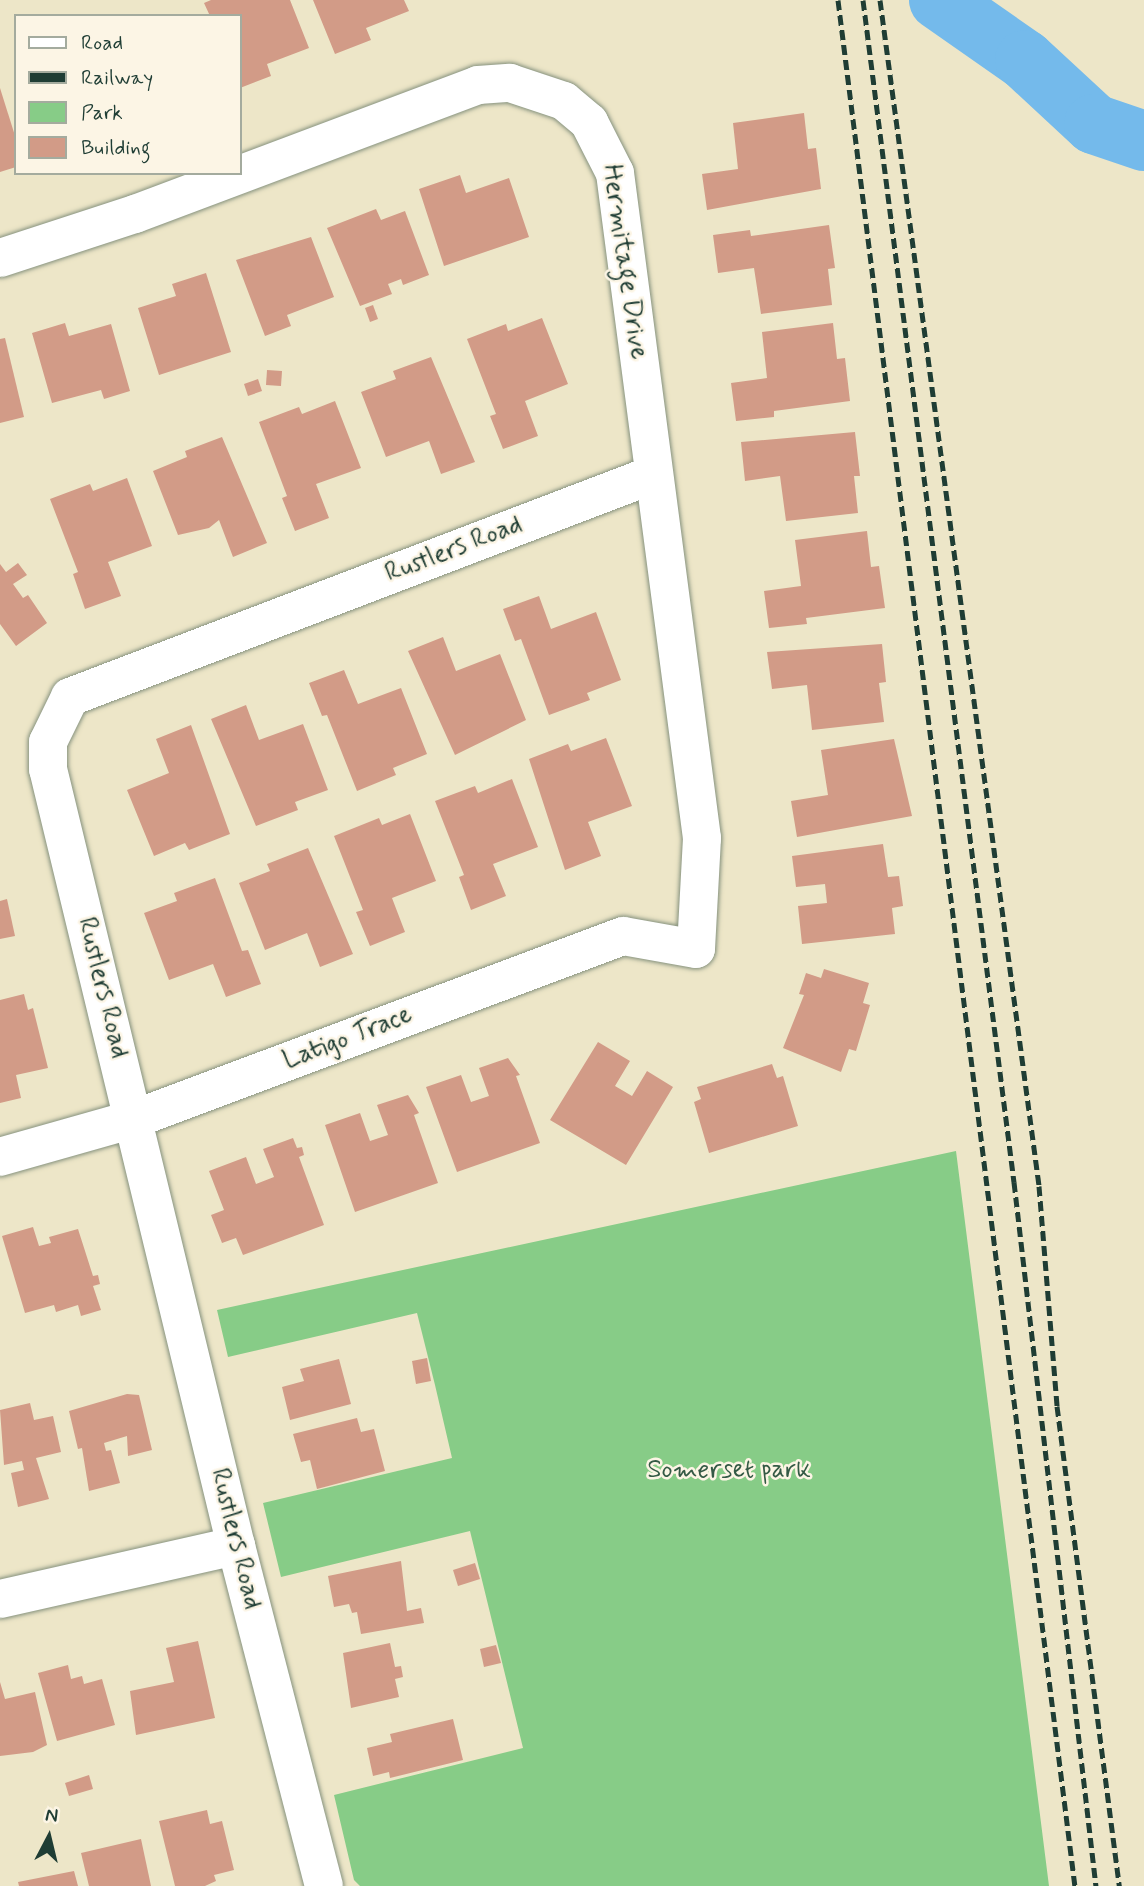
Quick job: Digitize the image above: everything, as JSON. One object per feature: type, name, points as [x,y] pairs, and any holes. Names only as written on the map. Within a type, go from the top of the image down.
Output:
[{"type":"street","name":"Hermitage Drive","points":[[242,173],[454,92],[494,82],[543,92],[564,101],[589,122],[615,173],[652,475],[702,838],[696,949]]},
{"type":"street","name":"Hermitage Drive","points":[[0,258],[135,214],[237,175]]},
{"type":"street","name":"Rustlers Road","points":[[324,1886],[236,1546],[48,769],[48,742],[70,697],[652,475]]},
{"type":"street","name":"Latigo Trace","points":[[0,1157],[134,1119],[623,936],[696,949]]},
{"type":"street","points":[[0,1599],[236,1546]]},
{"type":"green space","name":"Somerset park","points":[[956,1151],[1049,1886],[360,1886],[354,1880],[334,1795],[523,1748],[470,1531],[281,1577],[263,1503],[452,1458],[435,1385],[417,1313],[228,1357],[217,1310]]},
{"type":"building","points":[[211,0],[290,0],[309,48],[267,64],[271,76],[242,87],[242,14],[209,14],[204,3]]},
{"type":"building","points":[[313,0],[404,0],[409,11],[366,28],[371,40],[335,54]]},
{"type":"building","points":[[0,88],[14,133],[14,168],[0,172]]},
{"type":"building","points":[[804,113],[808,149],[816,148],[821,189],[707,210],[702,174],[738,169],[733,123]]},
{"type":"building","points":[[460,175],[466,193],[509,178],[529,237],[444,266],[419,189]]},
{"type":"building","points":[[376,209],[381,220],[405,211],[429,275],[403,285],[401,279],[388,284],[392,294],[360,306],[327,228]]},
{"type":"building","points":[[829,225],[835,268],[828,269],[832,305],[761,314],[754,268],[718,273],[713,235],[750,230],[751,236]]},
{"type":"building","points":[[311,237],[334,297],[287,315],[291,326],[265,336],[236,260]]},
{"type":"building","points":[[206,273],[231,352],[159,375],[138,308],[176,296],[172,284]]},
{"type":"building","points":[[373,305],[378,319],[370,322],[365,308]]},
{"type":"building","points":[[542,318],[568,384],[525,401],[538,436],[503,449],[490,416],[496,414],[467,339],[506,324],[508,331]]},
{"type":"building","points":[[65,323],[69,336],[111,324],[130,391],[104,399],[101,390],[52,403],[32,333]]},
{"type":"building","points":[[833,323],[837,359],[845,358],[850,401],[774,411],[774,417],[736,421],[731,383],[767,378],[762,332]]},
{"type":"building","points":[[5,338],[24,417],[0,423],[0,339]]},
{"type":"building","points":[[431,357],[475,462],[441,474],[429,441],[386,457],[361,392],[396,379],[393,371]]},
{"type":"building","points":[[267,370],[282,371],[281,386],[266,385]]},
{"type":"building","points":[[258,379],[262,391],[248,396],[244,384]]},
{"type":"building","points":[[335,401],[361,468],[316,484],[329,518],[295,531],[282,498],[287,496],[259,422],[299,407],[302,414]]},
{"type":"building","points":[[855,432],[860,476],[854,476],[858,513],[786,521],[780,476],[745,481],[741,442]]},
{"type":"building","points":[[222,437],[267,543],[233,557],[219,520],[209,528],[178,535],[153,471],[187,457],[185,451]]},
{"type":"building","points":[[127,478],[152,546],[108,562],[121,596],[85,609],[73,574],[78,572],[50,499],[90,484],[93,491]]},
{"type":"building","points":[[867,531],[871,567],[879,566],[885,608],[806,618],[807,624],[769,628],[764,591],[801,586],[795,540]]},
{"type":"building","points":[[18,563],[27,575],[13,584],[23,598],[28,595],[47,623],[16,646],[0,624],[0,564],[6,572]]},
{"type":"building","points":[[539,596],[551,629],[596,612],[621,680],[587,693],[590,700],[549,715],[521,639],[515,641],[503,609]]},
{"type":"building","points":[[443,637],[456,671],[500,654],[526,720],[455,755],[408,651]]},
{"type":"building","points":[[882,644],[886,682],[879,683],[884,722],[812,730],[807,685],[772,689],[767,652]]},
{"type":"building","points":[[344,670],[358,704],[401,688],[427,754],[393,768],[396,775],[357,791],[327,715],[322,716],[309,683]]},
{"type":"building","points":[[246,705],[259,740],[303,724],[328,790],[295,802],[298,810],[256,826],[211,719]]},
{"type":"building","points":[[191,725],[230,834],[189,850],[185,843],[154,856],[127,790],[169,773],[156,739]]},
{"type":"building","points":[[606,738],[632,806],[588,822],[601,856],[565,870],[529,759],[568,744],[571,751]]},
{"type":"building","points":[[894,739],[912,816],[797,837],[791,801],[828,795],[821,750]]},
{"type":"building","points":[[512,779],[538,847],[493,864],[506,896],[471,910],[459,877],[464,875],[435,801],[475,786],[478,793]]},
{"type":"building","points":[[410,814],[436,881],[392,898],[405,932],[370,946],[356,912],[363,910],[334,836],[379,818],[382,825]]},
{"type":"building","points":[[883,844],[888,877],[899,876],[903,906],[892,908],[895,934],[802,944],[798,906],[827,903],[825,884],[796,887],[792,856]]},
{"type":"building","points":[[308,848],[353,954],[320,967],[307,933],[265,950],[239,883],[270,871],[267,864]]},
{"type":"building","points":[[215,878],[242,951],[248,950],[261,984],[226,997],[213,964],[169,980],[144,913],[177,901],[174,893]]},
{"type":"building","points":[[7,899],[15,936],[0,939],[0,901]]},
{"type":"building","points":[[824,969],[869,983],[863,1003],[870,1005],[856,1051],[849,1049],[841,1072],[783,1048],[804,995],[799,994],[806,973],[821,978]]},
{"type":"building","points":[[24,994],[28,1010],[33,1008],[48,1068],[16,1075],[21,1098],[0,1103],[0,1000]]},
{"type":"building","points":[[598,1042],[630,1061],[615,1086],[632,1096],[647,1071],[673,1087],[626,1165],[550,1120]]},
{"type":"building","points":[[508,1058],[520,1075],[516,1076],[540,1143],[457,1172],[426,1087],[461,1075],[471,1102],[489,1096],[479,1068]]},
{"type":"building","points":[[772,1064],[777,1078],[783,1076],[798,1126],[709,1153],[694,1102],[701,1099],[697,1087]]},
{"type":"building","points":[[408,1095],[419,1113],[414,1115],[438,1183],[355,1212],[325,1125],[360,1113],[370,1141],[388,1135],[377,1105]]},
{"type":"building","points":[[293,1138],[297,1148],[302,1147],[304,1155],[299,1157],[324,1225],[243,1255],[236,1238],[222,1243],[211,1215],[224,1210],[209,1171],[246,1157],[256,1184],[274,1177],[263,1149]]},
{"type":"building","points":[[33,1227],[39,1246],[51,1243],[49,1237],[78,1229],[93,1276],[98,1275],[100,1284],[93,1286],[101,1310],[81,1316],[78,1305],[56,1312],[54,1305],[25,1313],[2,1236]]},
{"type":"building","points":[[427,1358],[431,1381],[416,1384],[412,1361]]},
{"type":"building","points":[[339,1359],[351,1404],[290,1420],[282,1387],[304,1381],[300,1369]]},
{"type":"building","points":[[127,1394],[139,1395],[152,1450],[128,1456],[127,1436],[104,1443],[106,1451],[111,1450],[120,1483],[89,1491],[82,1448],[78,1449],[69,1411]]},
{"type":"building","points":[[30,1403],[34,1420],[53,1416],[61,1452],[36,1458],[49,1499],[18,1507],[11,1473],[24,1470],[22,1461],[4,1465],[0,1410]]},
{"type":"building","points":[[357,1418],[361,1432],[374,1429],[385,1471],[317,1489],[310,1460],[301,1462],[293,1434]]},
{"type":"building","points":[[401,1561],[407,1611],[421,1608],[424,1623],[361,1634],[357,1612],[352,1613],[349,1604],[334,1607],[328,1576]]},
{"type":"building","points":[[475,1563],[480,1579],[458,1586],[453,1570]]},
{"type":"building","points":[[198,1641],[215,1718],[136,1735],[130,1691],[174,1682],[166,1648]]},
{"type":"building","points":[[390,1643],[395,1667],[401,1666],[403,1677],[395,1679],[399,1697],[351,1708],[343,1653]]},
{"type":"building","points":[[496,1645],[501,1663],[484,1667],[480,1649]]},
{"type":"building","points":[[68,1665],[71,1679],[82,1676],[84,1684],[102,1679],[115,1725],[57,1741],[38,1673]]},
{"type":"building","points":[[0,1682],[5,1699],[35,1692],[47,1745],[33,1752],[0,1756]]},
{"type":"building","points":[[453,1719],[463,1760],[390,1778],[389,1772],[373,1776],[367,1748],[392,1742],[390,1734]]},
{"type":"building","points":[[89,1775],[93,1789],[69,1796],[65,1783]]},
{"type":"building","points":[[207,1810],[210,1824],[222,1821],[234,1870],[214,1875],[216,1881],[205,1886],[175,1886],[159,1821]]},
{"type":"building","points":[[141,1839],[151,1886],[89,1886],[81,1853]]},
{"type":"building","points":[[74,1871],[78,1886],[19,1886],[18,1882]]},
{"type":"waterway","points":[[939,0],[1025,60],[1094,124],[1144,141]]},
{"type":"railway","points":[[838,0],[1075,1886]]},
{"type":"railway","points":[[863,0],[1014,1182],[1096,1886]]},
{"type":"railway","points":[[880,0],[1039,1186],[1057,1406],[1119,1886]]}]
